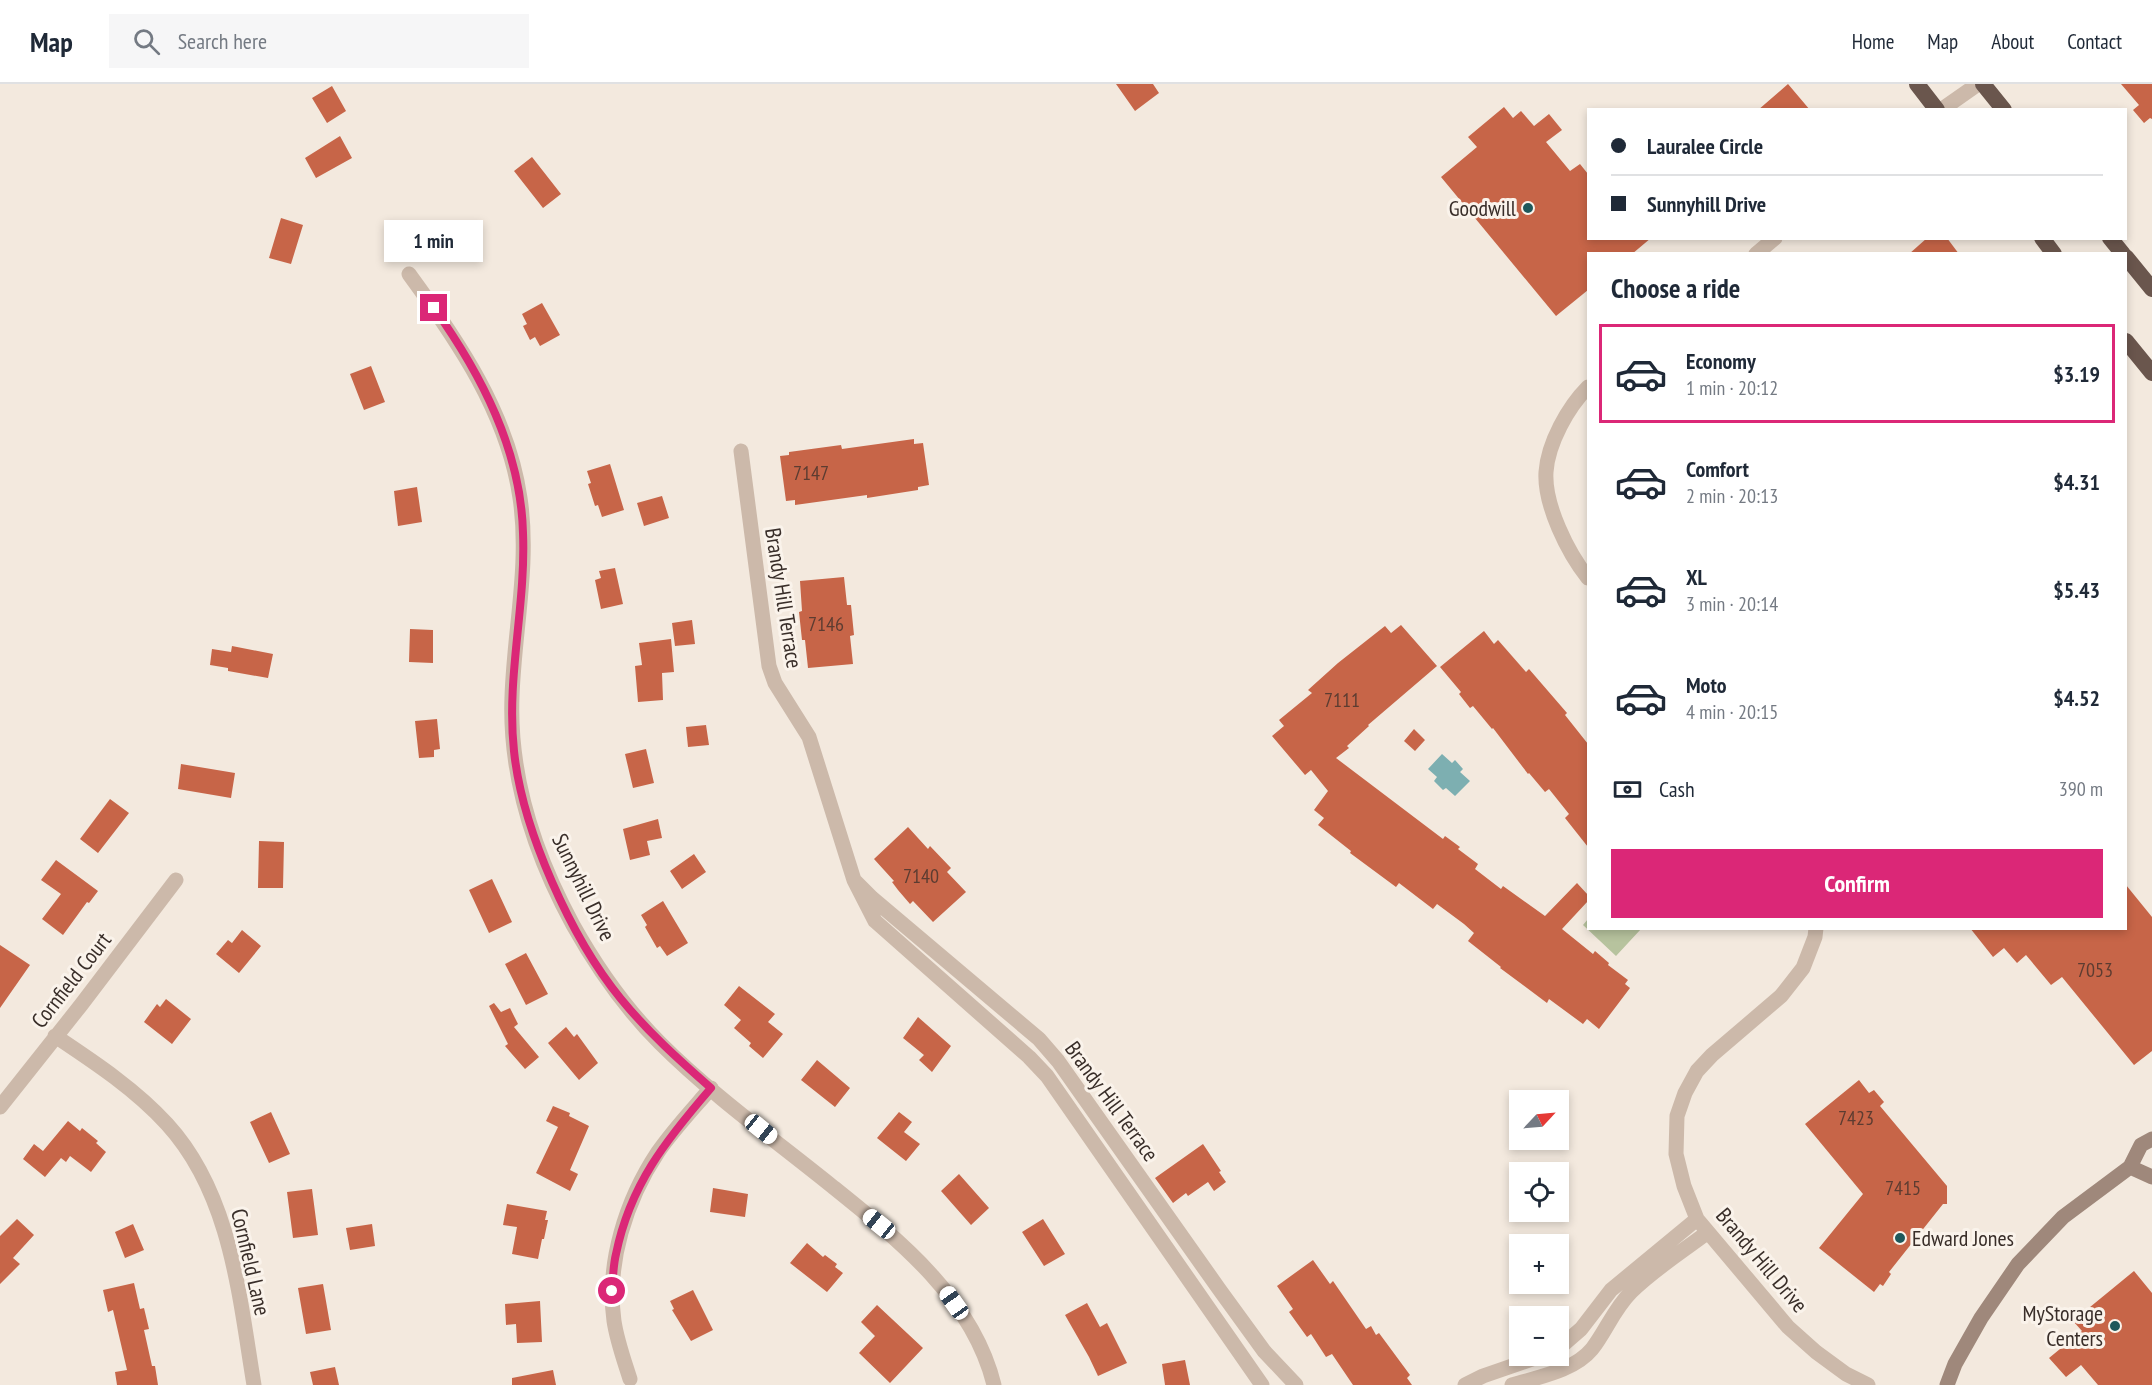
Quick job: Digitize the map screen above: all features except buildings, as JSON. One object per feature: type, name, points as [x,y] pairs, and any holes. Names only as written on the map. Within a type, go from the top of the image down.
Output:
[{"type":"highway","points":[[1917,84],[1937,108]]},
{"type":"highway","points":[[1983,84],[2002,108]]},
{"type":"highway","points":[[2112,240],[2122,252]]},
{"type":"highway","points":[[2127,259],[2152,289]]},
{"type":"highway","points":[[2127,342],[2152,373]]},
{"type":"main road","points":[[1947,1385],[1955,1364],[1981,1318],[2018,1264],[2063,1217],[2130,1167],[2141,1146],[2152,1139]]},
{"type":"main road","points":[[2130,1167],[2152,1177]]},
{"type":"street","points":[[1942,108],[1978,84]]},
{"type":"street","points":[[1758,252],[1773,240]]},
{"type":"street","name":"Sunnyhill Drive","points":[[409,274],[444,322],[475,373],[501,427],[513,462],[524,534],[512,698],[513,748],[526,815],[550,877],[573,925],[620,997],[661,1043],[711,1088],[879,1224],[923,1265],[944,1288],[965,1318],[994,1385]]},
{"type":"street","points":[[1587,388],[1562,421],[1546,472],[1550,504],[1562,534],[1587,576]]},
{"type":"street","name":"Brandy Hill Terrace","points":[[741,451],[769,666],[775,683],[809,737],[854,880],[875,921],[1029,1057],[1047,1077],[1262,1385]]},
{"type":"street","name":"Cornfield Court","points":[[0,1107],[176,880]]},
{"type":"street","name":"Brandy Hill Terrace","points":[[854,880],[872,898],[1039,1040],[1058,1061],[1264,1351],[1296,1385]]},
{"type":"street","name":"Brandy Hill Drive","points":[[1816,930],[1803,968],[1781,996],[1712,1055],[1697,1071],[1685,1093],[1677,1116],[1676,1154],[1696,1219],[1788,1327],[1846,1374],[1868,1385]]},
{"type":"street","name":"Cornfield Lane","points":[[55,1036],[99,1066],[167,1124],[203,1178],[218,1212],[232,1260],[254,1385]]},
{"type":"street","points":[[630,1378],[620,1350],[614,1321],[612,1291],[615,1255],[639,1185],[657,1154],[711,1088]]},
{"type":"street","points":[[1569,1339],[1581,1329],[1611,1290],[1696,1219]]},
{"type":"street","points":[[1512,1385],[1565,1368],[1579,1360],[1591,1350],[1618,1306],[1632,1291],[1708,1232]]},
{"type":"street","points":[[1466,1385],[1483,1376],[1512,1366]]},
{"type":"green space","points":[[1588,930],[1640,930],[1616,956]]},
{"type":"water","points":[[1442,754],[1452,763],[1455,760],[1463,769],[1460,772],[1470,781],[1455,796],[1446,788],[1443,790],[1434,781],[1437,777],[1428,769]]},
{"type":"place","name":"Goodwill","points":[[1528,208]]},
{"type":"place","name":"Edward Jones","points":[[1900,1238]]},
{"type":"place","name":"MyStorage Centers","points":[[2115,1326]]},
{"type":"route","points":[[434,308],[475,373],[501,427],[513,462],[520,498],[524,534],[512,698],[513,748],[526,815],[550,877],[573,925],[601,971],[620,997],[661,1043],[711,1088],[669,1137],[639,1185],[615,1255],[612,1291]]}]
